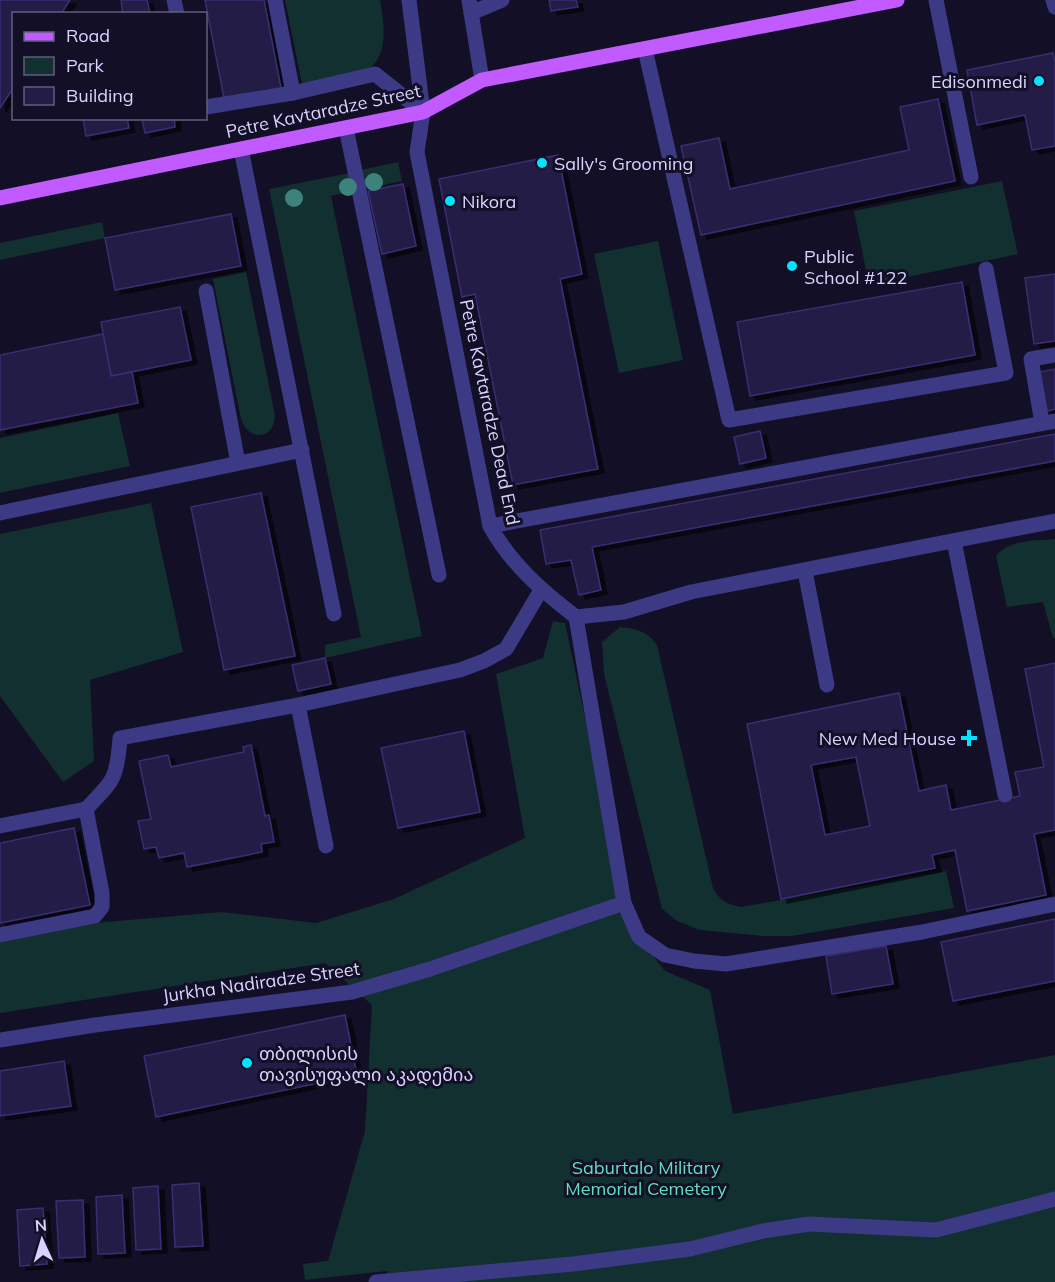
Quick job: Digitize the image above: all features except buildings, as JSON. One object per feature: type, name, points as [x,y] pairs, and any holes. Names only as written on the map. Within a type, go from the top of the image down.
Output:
[{"type":"main road","name":"Petre Kavtaradze Street","points":[[0,198],[423,112],[482,80],[897,0]]},
{"type":"street","points":[[274,0],[293,93]]},
{"type":"street","name":"Petre Kavtaradze Dead End","points":[[409,0],[423,112],[417,152],[490,526],[502,547],[541,590],[576,617]]},
{"type":"street","points":[[482,80],[470,7],[502,0]]},
{"type":"street","points":[[936,0],[971,177]]},
{"type":"street","points":[[1053,0],[1055,7]]},
{"type":"street","points":[[645,49],[729,420],[1005,373],[986,268]]},
{"type":"street","points":[[207,107],[293,93],[375,74],[423,112]]},
{"type":"street","points":[[346,128],[439,576]]},
{"type":"street","points":[[242,149],[334,614]]},
{"type":"street","points":[[206,291],[238,463]]},
{"type":"street","points":[[490,526],[1049,422],[1031,359],[1055,355]]},
{"type":"street","points":[[0,513],[302,450]]},
{"type":"street","points":[[1055,522],[691,592],[624,612],[576,617],[624,903],[639,937],[665,955],[726,964],[922,932],[1055,904]]},
{"type":"street","points":[[954,541],[1005,795]]},
{"type":"street","points":[[805,571],[827,686]]},
{"type":"street","points":[[0,826],[86,809],[115,775],[120,738],[298,705],[460,670],[484,661],[506,649],[541,590]]},
{"type":"street","points":[[298,705],[326,846]]},
{"type":"street","points":[[0,935],[94,916],[102,907],[102,893],[86,809]]},
{"type":"street","name":"Jurkha Nadiradze Street","points":[[0,1040],[95,1025],[352,992],[430,969],[624,903]]},
{"type":"street","points":[[376,1282],[573,1264],[690,1249],[764,1231],[809,1224],[936,1230],[1055,1199]]},
{"type":"green space","points":[[285,0],[380,0],[384,37],[380,55],[369,69],[302,84]]},
{"type":"green space","points":[[398,162],[402,181],[365,189],[361,170]]},
{"type":"green space","points":[[350,173],[354,191],[331,196],[422,636],[325,658],[325,645],[361,637],[269,189]]},
{"type":"green space","points":[[1002,181],[1018,254],[869,285],[854,211]]},
{"type":"green space","points":[[102,222],[105,238],[0,260],[0,243]]},
{"type":"green space","points":[[658,241],[683,360],[619,373],[594,254]]},
{"type":"green space","points":[[246,272],[275,415],[271,429],[261,435],[250,432],[241,419],[213,279]]},
{"type":"green space","points":[[118,413],[130,466],[0,493],[0,438]]},
{"type":"green space","points":[[151,503],[183,652],[90,680],[94,761],[63,782],[0,696],[0,534]]},
{"type":"green space","points":[[1055,539],[1055,638],[1053,638],[1043,602],[1007,607],[996,556],[1008,546]]},
{"type":"green space","name":"Saburtalo Military Memorial Cemetery","points":[[553,621],[565,623],[629,925],[665,971],[710,990],[733,1114],[1055,1055],[1055,1282],[389,1282],[387,1271],[305,1280],[303,1264],[328,1261],[365,1131],[372,1005],[325,963],[0,1013],[0,940],[94,923],[222,912],[316,923],[394,899],[525,838],[496,674],[543,658]]},
{"type":"green space","points":[[620,627],[641,632],[657,645],[713,888],[721,899],[741,907],[946,871],[954,908],[792,936],[764,936],[700,930],[677,921],[662,909],[604,674],[602,642]]},
{"type":"place","name":"Edisonmedi","points":[[1039,81]]},
{"type":"place","name":"Sally's Grooming","points":[[542,163]]},
{"type":"place","name":"Nikora","points":[[450,201]]},
{"type":"place","name":"Public School #122","points":[[792,266]]},
{"type":"place","name":"New Med House","points":[[969,738]]},
{"type":"place","name":"თბილისის თავისუფალი აკადემია","points":[[247,1063]]}]
